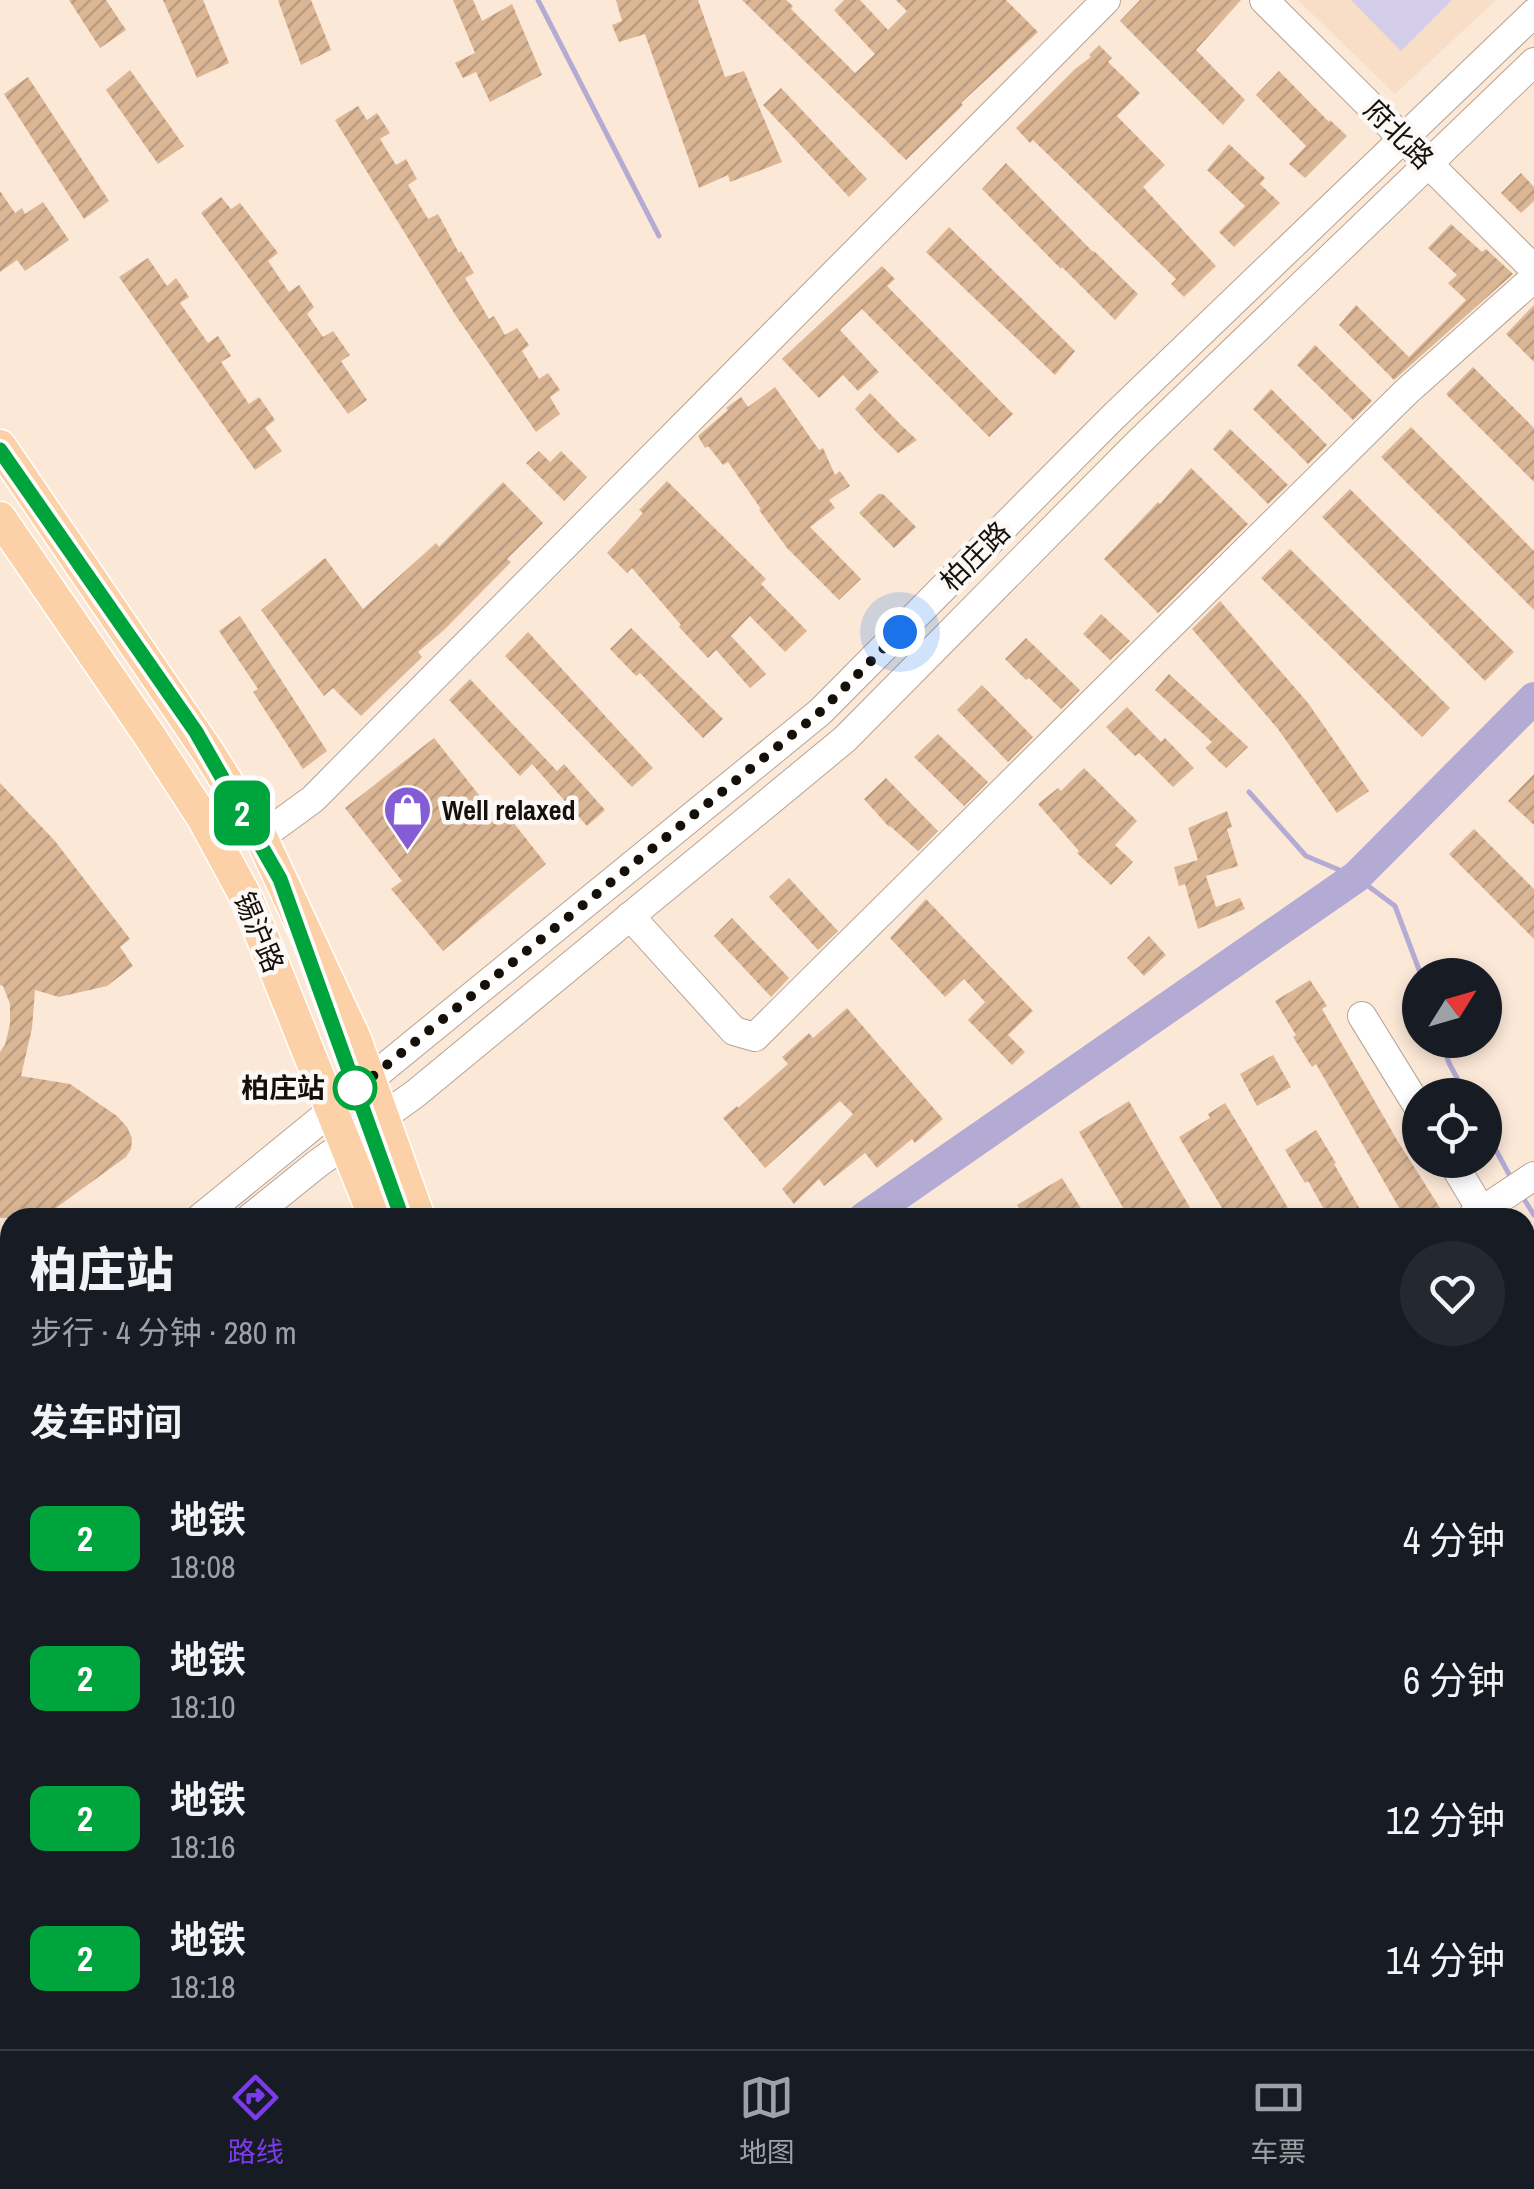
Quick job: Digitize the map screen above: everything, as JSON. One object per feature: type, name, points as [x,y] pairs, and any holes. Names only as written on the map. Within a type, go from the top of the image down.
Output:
[{"type":"main road","name":"锡沪路","points":[[0,446],[210,754],[261,837],[355,1039],[415,1208]]},
{"type":"main road","name":"锡沪路","points":[[0,518],[203,818],[246,898],[371,1208]]},
{"type":"street","points":[[261,837],[312,800],[1106,0]]},
{"type":"street","name":"府北路","points":[[1264,0],[1534,269]]},
{"type":"street","name":"柏庄路","points":[[212,1208],[820,712],[1112,418],[1534,13]]},
{"type":"street","name":"柏庄路","points":[[263,1208],[415,1094],[845,739],[1137,444],[1534,62]]},
{"type":"street","points":[[630,916],[734,1032],[755,1037],[1406,392],[1534,278]]},
{"type":"street","points":[[1362,1016],[1402,1081]]},
{"type":"street","points":[[1490,1208],[1534,1176]]},
{"type":"street","points":[[1460,1178],[1476,1208]]},
{"type":"shaded area","points":[[1298,0],[1496,0],[1395,94]]},
{"type":"shaded area","points":[[1351,0],[1452,0],[1401,51]]},
{"type":"building","points":[[69,0],[106,0],[126,30],[100,48]]},
{"type":"building","points":[[163,0],[203,0],[229,63],[197,78]]},
{"type":"building","points":[[278,0],[311,0],[331,50],[301,65]]},
{"type":"building","points":[[453,0],[473,0],[482,21],[512,4],[542,75],[490,102],[476,72],[463,78],[455,63],[475,53]]},
{"type":"building","points":[[616,0],[698,0],[725,77],[744,71],[782,162],[730,182],[728,175],[699,188],[645,34],[619,42],[612,25],[622,21]]},
{"type":"building","points":[[742,0],[786,0],[855,73],[875,54],[834,10],[844,0],[860,0],[888,30],[907,11],[896,0],[1006,0],[1038,32],[906,160]]},
{"type":"building","points":[[1140,0],[1241,0],[1196,50],[1245,100],[1223,125],[1120,21]]},
{"type":"building","points":[[1099,45],[1112,58],[1108,62],[1140,93],[1117,116],[1165,165],[1143,187],[1216,266],[1184,297],[1171,284],[1176,279],[1016,128]]},
{"type":"building","points":[[130,70],[184,146],[158,164],[106,90]]},
{"type":"building","points":[[1279,71],[1347,136],[1305,178],[1289,164],[1306,146],[1256,95]]},
{"type":"building","points":[[28,77],[109,201],[84,219],[4,94]]},
{"type":"building","points":[[781,88],[867,179],[849,197],[763,105]]},
{"type":"building","points":[[358,106],[367,120],[377,113],[390,133],[380,139],[396,165],[406,159],[417,179],[408,185],[428,219],[438,214],[461,251],[474,273],[465,278],[489,319],[494,316],[505,335],[517,328],[529,345],[522,351],[539,379],[548,373],[560,390],[550,397],[560,414],[536,432],[456,316],[335,120]]},
{"type":"building","points":[[1229,144],[1265,178],[1260,184],[1280,203],[1234,247],[1219,232],[1245,206],[1207,170]]},
{"type":"building","points":[[1006,163],[1138,294],[1115,320],[982,189]]},
{"type":"building","points":[[1521,173],[1534,187],[1534,201],[1521,213],[1501,193]]},
{"type":"building","points":[[0,191],[15,213],[22,208],[25,214],[43,202],[69,240],[25,271],[17,260],[0,272]]},
{"type":"building","points":[[221,197],[231,209],[240,203],[278,253],[268,261],[289,292],[299,285],[314,307],[307,314],[323,337],[333,331],[350,355],[341,361],[367,400],[348,414],[201,213]]},
{"type":"building","points":[[1451,224],[1513,274],[1394,380],[1339,325],[1356,305],[1409,357],[1466,300],[1448,283],[1457,275],[1428,248]]},
{"type":"building","points":[[949,227],[1075,351],[1055,375],[926,252]]},
{"type":"building","points":[[148,258],[167,286],[176,278],[189,297],[180,303],[208,343],[218,336],[231,356],[221,362],[249,404],[259,397],[275,420],[265,428],[282,451],[255,470],[119,277]]},
{"type":"building","points":[[882,266],[895,279],[887,286],[1013,414],[989,437],[862,309],[840,330],[879,372],[858,391],[843,375],[819,398],[782,359]]},
{"type":"building","points":[[1534,305],[1534,362],[1506,334]]},
{"type":"building","points":[[1315,345],[1372,401],[1353,420],[1297,365]]},
{"type":"building","points":[[1473,367],[1534,428],[1534,482],[1446,394]]},
{"type":"building","points":[[775,387],[819,450],[823,448],[835,475],[840,471],[850,486],[829,500],[835,508],[810,527],[861,579],[839,600],[787,548],[728,462],[723,465],[698,436],[741,397],[748,407]]},
{"type":"building","points":[[1271,389],[1327,445],[1308,464],[1253,409]]},
{"type":"building","points":[[870,393],[917,440],[898,453],[878,434],[855,409]]},
{"type":"building","points":[[1411,427],[1534,551],[1534,610],[1381,457]]},
{"type":"building","points":[[1230,429],[1288,485],[1268,504],[1213,449]]},
{"type":"building","points":[[539,451],[550,462],[561,451],[587,477],[564,501],[526,463]]},
{"type":"building","points":[[1191,468],[1248,524],[1158,613],[1104,559]]},
{"type":"building","points":[[667,481],[766,579],[761,584],[807,631],[785,652],[750,616],[731,636],[766,674],[750,688],[716,650],[708,658],[632,568],[627,573],[607,553]]},
{"type":"building","points":[[503,482],[543,523],[507,559],[511,562],[418,652],[422,657],[361,716],[333,688],[324,696],[261,610],[325,558],[363,609],[436,543],[439,547]]},
{"type":"building","points":[[1350,489],[1514,652],[1485,681],[1322,517]]},
{"type":"building","points":[[878,494],[883,494],[916,527],[894,548],[859,513]]},
{"type":"building","points":[[1290,549],[1450,708],[1422,737],[1261,578]]},
{"type":"building","points":[[1220,601],[1308,703],[1369,791],[1337,813],[1278,729],[1192,629]]},
{"type":"building","points":[[1101,614],[1130,641],[1110,660],[1083,634]]},
{"type":"building","points":[[240,616],[327,751],[303,769],[253,692],[258,689],[219,631]]},
{"type":"building","points":[[631,628],[723,719],[703,738],[640,673],[636,676],[610,649]]},
{"type":"building","points":[[528,632],[653,768],[632,787],[505,656]]},
{"type":"building","points":[[1026,638],[1080,690],[1061,709],[1005,659]]},
{"type":"building","points":[[1169,674],[1248,747],[1226,768],[1205,748],[1212,742],[1155,690]]},
{"type":"building","points":[[470,679],[557,771],[564,764],[605,810],[587,826],[532,764],[520,776],[449,700]]},
{"type":"building","points":[[982,685],[1033,737],[1008,762],[957,710]]},
{"type":"building","points":[[1127,707],[1194,768],[1173,787],[1106,727]]},
{"type":"building","points":[[938,734],[988,782],[964,806],[914,757]]},
{"type":"building","points":[[434,738],[494,814],[501,807],[546,864],[443,951],[391,889],[402,881],[345,808]]},
{"type":"building","points":[[1084,768],[1137,821],[1115,845],[1133,862],[1111,885],[1077,853],[1038,804],[1058,788],[1061,791]]},
{"type":"building","points":[[1534,774],[1534,825],[1508,801]]},
{"type":"building","points":[[886,778],[938,831],[918,851],[864,799]]},
{"type":"building","points":[[0,783],[55,841],[130,939],[120,947],[133,966],[107,986],[59,997],[35,990],[32,1028],[21,1076],[70,1084],[117,1116],[132,1138],[126,1157],[56,1208],[0,1208],[0,1052],[10,1024],[10,1004],[0,985]]},
{"type":"building","points":[[1227,811],[1232,827],[1227,829],[1238,866],[1206,876],[1216,907],[1240,898],[1245,909],[1198,929],[1185,884],[1179,886],[1174,867],[1198,860],[1188,828]]},
{"type":"building","points":[[1474,829],[1534,889],[1534,939],[1449,854]]},
{"type":"building","points":[[789,878],[838,931],[818,950],[769,897]]},
{"type":"building","points":[[926,899],[1033,1011],[1008,1035],[1025,1052],[1012,1065],[968,1020],[985,1002],[964,979],[945,997],[890,938]]},
{"type":"building","points":[[732,918],[789,978],[771,997],[714,936]]},
{"type":"building","points":[[1149,936],[1166,955],[1144,976],[1127,958]]},
{"type":"building","points":[[1310,980],[1327,1006],[1322,1009],[1402,1148],[1402,1178],[1421,1178],[1440,1208],[1399,1208],[1316,1064],[1312,1067],[1293,1037],[1296,1035],[1275,1001]]},
{"type":"building","points":[[847,1008],[943,1119],[877,1168],[865,1153],[824,1186],[819,1179],[794,1204],[782,1189],[853,1114],[840,1101],[765,1168],[723,1118],[788,1064],[782,1057],[809,1033],[813,1038]]},
{"type":"building","points":[[1273,1055],[1291,1087],[1257,1106],[1240,1074]]},
{"type":"building","points":[[1129,1101],[1190,1208],[1123,1208],[1079,1132]]},
{"type":"building","points":[[1225,1103],[1288,1208],[1222,1208],[1179,1137],[1210,1118],[1208,1114]]},
{"type":"building","points":[[1316,1130],[1359,1208],[1323,1208],[1285,1150]]},
{"type":"building","points":[[1062,1178],[1081,1208],[1019,1208],[1017,1205]]},
{"type":"waterway","points":[[538,0],[659,236]]},
{"type":"waterway","points":[[878,1208],[1356,877],[1534,698]]},
{"type":"waterway","points":[[1249,792],[1306,856],[1356,877],[1395,906],[1415,958]]},
{"type":"waterway","points":[[1447,1058],[1457,1078]]},
{"type":"waterway","points":[[1502,1161],[1511,1178]]},
{"type":"waterway","points":[[1522,1196],[1530,1208]]},
{"type":"metro line","name":"2","points":[[0,450],[196,732],[280,879],[398,1208]]},
{"type":"place","name":"Well relaxed","points":[[407,852]]},
{"type":"place","name":"柏庄站","points":[[355,1088]]},
{"type":"route","points":[[355,1088],[351,1094],[820,712],[900,632]]}]
